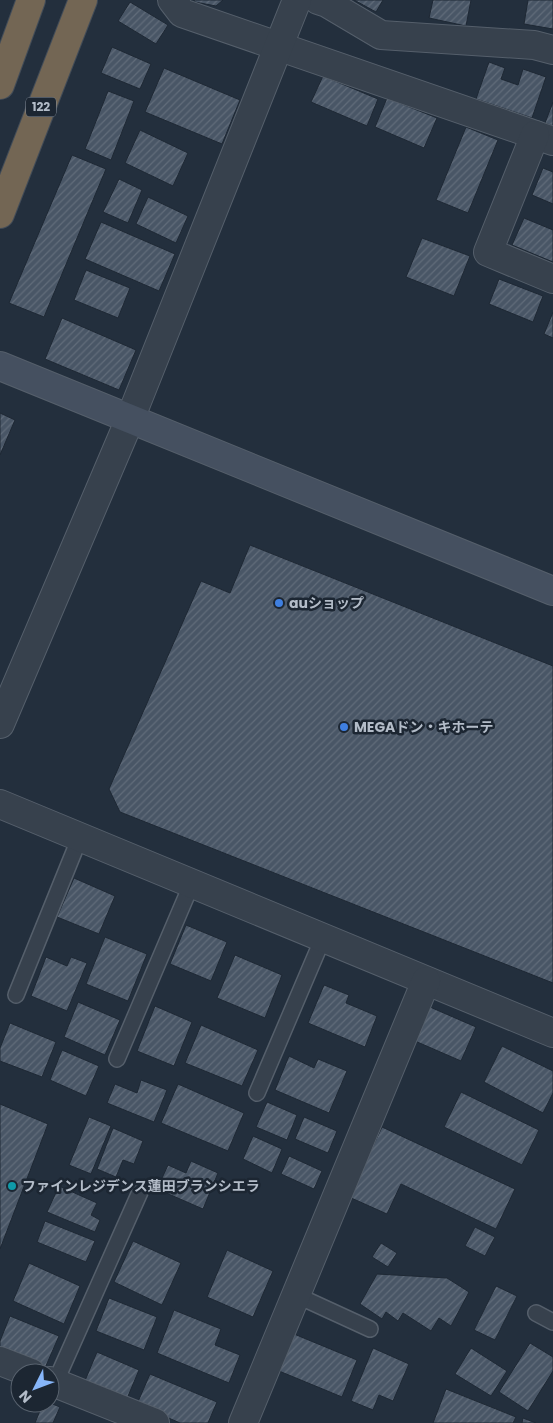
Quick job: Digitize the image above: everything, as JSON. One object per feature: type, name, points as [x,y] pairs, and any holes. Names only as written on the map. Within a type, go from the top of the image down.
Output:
[{"type":"highway","points":[[0,85],[32,0]]},
{"type":"highway","name":"122","points":[[0,214],[83,0]]},
{"type":"street","points":[[172,0],[182,13],[544,138],[488,252],[553,279]]},
{"type":"street","points":[[0,724],[130,419],[297,0]]},
{"type":"street","points":[[318,0],[327,2],[381,35],[534,45],[553,50]]},
{"type":"street","points":[[0,366],[553,591]]},
{"type":"street","points":[[0,804],[553,1033]]},
{"type":"street","points":[[243,1423],[426,981]]},
{"type":"street","points":[[60,1385],[155,1423]]},
{"type":"lane","points":[[16,995],[80,837]]},
{"type":"lane","points":[[117,1059],[192,883]]},
{"type":"lane","points":[[257,1093],[323,938]]},
{"type":"lane","points":[[53,1363],[140,1192]]},
{"type":"lane","points":[[296,1295],[370,1329]]},
{"type":"lane","points":[[536,1313],[553,1322]]},
{"type":"building","points":[[194,0],[223,0],[216,6],[195,2]]},
{"type":"building","points":[[354,0],[383,0],[376,12]]},
{"type":"building","points":[[433,0],[471,0],[466,26],[429,18]]},
{"type":"building","points":[[528,0],[553,0],[553,29],[524,24]]},
{"type":"building","points":[[130,2],[168,25],[156,44],[118,21]]},
{"type":"building","points":[[112,47],[151,64],[140,89],[101,73]]},
{"type":"building","points":[[489,62],[505,68],[501,79],[518,85],[523,69],[546,77],[532,118],[476,99]]},
{"type":"building","points":[[164,68],[240,100],[222,144],[145,112]]},
{"type":"building","points":[[323,76],[378,99],[367,126],[311,102]]},
{"type":"building","points":[[108,91],[134,101],[111,160],[85,149]]},
{"type":"building","points":[[387,98],[437,118],[424,148],[375,127]]},
{"type":"building","points":[[553,102],[553,126],[545,123]]},
{"type":"building","points":[[466,127],[498,140],[468,213],[436,200]]},
{"type":"building","points":[[140,130],[188,153],[173,186],[125,163]]},
{"type":"building","points":[[72,155],[106,169],[44,317],[9,303]]},
{"type":"building","points":[[543,168],[553,172],[553,204],[532,195]]},
{"type":"building","points":[[119,179],[142,190],[128,223],[103,212]]},
{"type":"building","points":[[148,197],[188,216],[176,243],[136,224]]},
{"type":"building","points":[[524,218],[553,230],[553,262],[512,245]]},
{"type":"building","points":[[101,222],[175,254],[159,291],[85,259]]},
{"type":"building","points":[[422,238],[470,256],[454,296],[406,277]]},
{"type":"building","points":[[86,270],[130,288],[118,318],[74,300]]},
{"type":"building","points":[[499,279],[543,296],[533,322],[489,304]]},
{"type":"building","points":[[553,312],[553,338],[544,334]]},
{"type":"building","points":[[62,318],[136,350],[119,390],[45,359]]},
{"type":"building","points":[[0,413],[15,420],[0,455]]},
{"type":"building","name":"MEGAドン・キホーテ","points":[[250,545],[553,666],[553,983],[120,812],[109,789],[201,581],[230,593]]},
{"type":"building","points":[[74,878],[115,896],[99,934],[57,917]]},
{"type":"building","points":[[186,925],[227,942],[211,981],[170,964]]},
{"type":"building","points":[[105,937],[147,954],[128,1001],[86,984]]},
{"type":"building","points":[[235,955],[282,975],[265,1018],[217,998]]},
{"type":"building","points":[[46,957],[67,966],[71,957],[87,963],[67,1011],[31,996]]},
{"type":"building","points":[[324,985],[349,995],[346,1003],[377,1016],[365,1047],[308,1023]]},
{"type":"building","points":[[78,1002],[120,1020],[105,1055],[64,1037]]},
{"type":"building","points":[[155,1006],[192,1022],[174,1066],[137,1051]]},
{"type":"building","points":[[430,1007],[476,1027],[461,1061],[415,1041]]},
{"type":"building","points":[[10,1023],[56,1042],[42,1077],[0,1061],[0,1048]]},
{"type":"building","points":[[201,1025],[258,1050],[242,1086],[185,1063]]},
{"type":"building","points":[[502,1046],[553,1071],[553,1093],[543,1113],[484,1082]]},
{"type":"building","points":[[62,1050],[99,1066],[86,1096],[50,1080]]},
{"type":"building","points":[[289,1056],[314,1068],[318,1059],[347,1071],[329,1113],[275,1090]]},
{"type":"building","points":[[141,1080],[167,1090],[154,1122],[107,1103],[115,1084],[137,1093]]},
{"type":"building","points":[[178,1084],[244,1113],[228,1151],[161,1123]]},
{"type":"building","points":[[461,1092],[539,1130],[522,1165],[444,1127]]},
{"type":"building","points":[[267,1102],[297,1115],[287,1140],[256,1127]]},
{"type":"building","name":"ファインレジデンス蓮田ブランシエラ","points":[[0,1104],[48,1124],[0,1249]]},
{"type":"building","points":[[89,1117],[111,1126],[91,1174],[69,1165]]},
{"type":"building","points":[[304,1117],[337,1131],[328,1153],[295,1139]]},
{"type":"building","points":[[382,1127],[515,1189],[496,1229],[401,1184],[387,1214],[349,1197]]},
{"type":"building","points":[[113,1128],[143,1141],[134,1164],[123,1160],[116,1177],[97,1169]]},
{"type":"building","points":[[253,1136],[282,1149],[272,1173],[243,1159]]},
{"type":"building","points":[[289,1156],[322,1171],[314,1189],[281,1174]]},
{"type":"building","points":[[191,1161],[218,1173],[203,1209],[157,1189],[168,1165],[186,1173]]},
{"type":"building","points":[[59,1186],[97,1203],[91,1215],[100,1220],[95,1232],[47,1212]]},
{"type":"building","points":[[45,1221],[95,1241],[86,1262],[37,1242]]},
{"type":"building","points":[[475,1227],[495,1237],[485,1256],[465,1246]]},
{"type":"building","points":[[133,1241],[181,1263],[162,1305],[114,1282]]},
{"type":"building","points":[[381,1243],[397,1253],[388,1267],[372,1257]]},
{"type":"building","points":[[227,1250],[273,1271],[253,1317],[207,1297]]},
{"type":"building","points":[[29,1263],[80,1286],[64,1324],[13,1301]]},
{"type":"building","points":[[377,1274],[447,1278],[469,1292],[451,1326],[439,1318],[431,1331],[403,1313],[398,1321],[386,1312],[382,1319],[360,1304]]},
{"type":"building","points":[[496,1286],[517,1296],[495,1340],[474,1330]]},
{"type":"building","points":[[109,1298],[157,1317],[144,1350],[96,1331]]},
{"type":"building","points":[[174,1310],[221,1329],[215,1345],[240,1355],[229,1383],[157,1353]]},
{"type":"building","points":[[10,1316],[59,1336],[47,1363],[33,1363],[0,1349],[0,1341]]},
{"type":"building","points":[[294,1334],[357,1360],[342,1397],[279,1371]]},
{"type":"building","points":[[530,1343],[553,1357],[553,1371],[528,1411],[499,1392]]},
{"type":"building","points":[[373,1348],[409,1364],[393,1401],[379,1395],[373,1410],[351,1401]]},
{"type":"building","points":[[471,1348],[507,1371],[491,1396],[455,1374]]},
{"type":"building","points":[[97,1352],[139,1370],[126,1401],[84,1383]]},
{"type":"building","points":[[150,1374],[217,1402],[208,1423],[180,1423],[137,1404]]},
{"type":"building","points":[[446,1389],[516,1417],[513,1423],[433,1423]]},
{"type":"building","points":[[39,1413],[57,1413],[53,1423],[35,1423]]},
{"type":"building","points":[[523,1418],[536,1423],[522,1423]]},
{"type":"place","name":"auショップ","points":[[279,603]]},
{"type":"place","name":"MEGAドン・キホーテ","points":[[344,727]]},
{"type":"place","name":"ファインレジデンス蓮田ブランシエラ","points":[[12,1186]]}]
